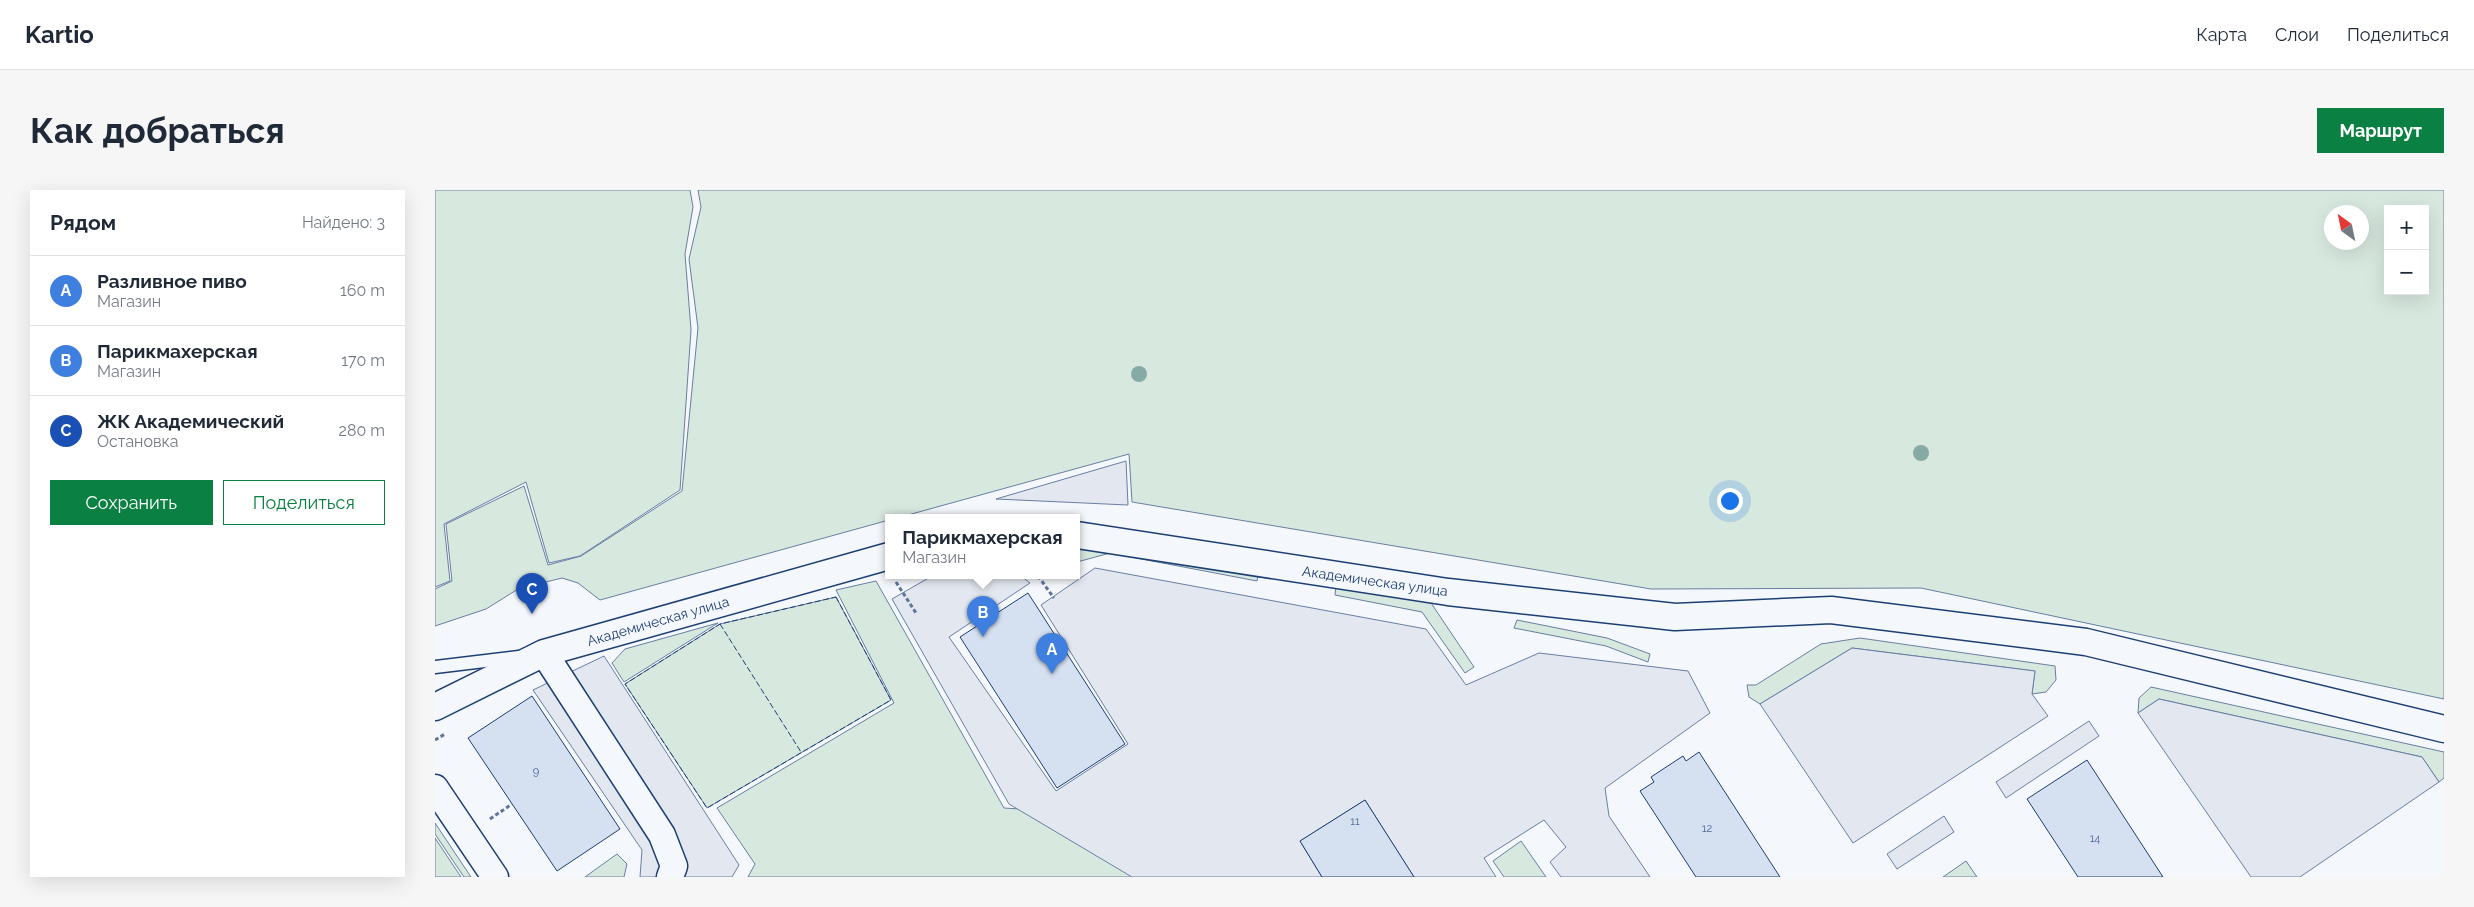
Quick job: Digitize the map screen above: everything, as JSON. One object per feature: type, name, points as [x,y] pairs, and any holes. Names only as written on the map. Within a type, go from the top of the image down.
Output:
[{"type":"street","name":"Академическая улица","points":[[1080,535],[1448,592],[1675,617],[1831,610],[2086,642],[2444,730]]},
{"type":"street","name":"Академическая улица","points":[[435,707],[544,654],[885,557]]},
{"type":"street","points":[[544,654],[661,835],[674,866],[670,877]]},
{"type":"street","points":[[435,788],[495,877]]},
{"type":"lane","points":[[435,667],[544,654]]},
{"type":"path","points":[[893,579],[915,613]]},
{"type":"path","points":[[1040,579],[1054,598]]},
{"type":"shaded area","points":[[435,190],[690,190],[693,207],[685,254],[691,330],[680,490],[580,556],[549,563],[526,482],[444,524],[450,581],[435,587]]},
{"type":"shaded area","points":[[698,190],[2444,190],[2444,699],[1921,588],[1651,589],[1132,502],[1129,454],[912,514],[885,514],[885,521],[600,600],[578,583],[562,578],[518,589],[486,609],[435,626],[435,589],[452,581],[446,524],[524,486],[548,565],[581,556],[682,491],[698,328],[689,259],[701,207]]},
{"type":"shaded area","points":[[1126,461],[1128,505],[996,499]]},
{"type":"shaded area","points":[[1080,546],[1259,571],[1257,581],[1110,553],[1080,561]]},
{"type":"shaded area","points":[[1095,568],[1426,629],[1466,685],[1539,653],[1688,671],[1710,713],[1605,788],[1609,816],[1650,877],[1561,877],[1550,862],[1566,847],[1544,820],[1484,858],[1496,877],[1414,877],[1365,800],[1300,841],[1322,877],[1132,877],[1009,804],[892,599],[927,579],[1025,579],[1030,583],[949,637],[1056,791],[1128,744],[1041,605]]},
{"type":"shaded area","points":[[876,581],[1004,808],[1065,812],[1162,877],[748,877],[755,864],[717,808],[894,703],[836,590]]},
{"type":"shaded area","points":[[1336,585],[1431,603],[1474,667],[1465,673],[1422,612],[1335,595]]},
{"type":"shaded area","points":[[836,597],[891,700],[707,808],[625,684],[720,624]]},
{"type":"shaded area","points":[[1517,620],[1607,638],[1650,654],[1648,662],[1606,646],[1514,628]]},
{"type":"shaded area","points":[[718,623],[624,682],[612,663],[625,649]]},
{"type":"shaded area","points":[[1860,638],[2055,666],[2056,680],[2046,692],[2032,694],[2035,671],[1852,648],[1760,704],[1749,697],[1747,685],[1756,685],[1821,644]]},
{"type":"shaded area","points":[[1852,648],[2035,671],[2032,694],[2048,716],[1853,843],[1760,704]]},
{"type":"shaded area","points":[[604,656],[739,865],[732,877],[640,877],[642,850],[533,690]]},
{"type":"shaded area","points":[[2151,687],[2444,752],[2444,778],[2439,782],[2422,757],[2159,699],[2138,713],[2139,698]]},
{"type":"shaded area","points":[[2159,699],[2422,757],[2439,782],[2300,877],[2251,877],[2138,713]]},
{"type":"shaded area","points":[[2089,721],[2099,736],[2006,798],[1996,782]]},
{"type":"shaded area","points":[[1944,816],[1954,832],[1897,869],[1887,854]]},
{"type":"shaded area","points":[[435,823],[471,877],[464,877],[435,834]]},
{"type":"shaded area","points":[[435,838],[461,877],[435,877]]},
{"type":"shaded area","points":[[1521,841],[1546,877],[1504,877],[1493,861]]},
{"type":"shaded area","points":[[617,854],[627,864],[624,877],[585,877]]},
{"type":"shaded area","points":[[1966,861],[1977,877],[1943,877]]},
{"type":"building","points":[[1028,593],[1125,744],[1057,788],[960,637]]},
{"type":"building","points":[[532,696],[620,829],[557,871],[468,738]]},
{"type":"building","points":[[1699,752],[1780,877],[1696,877],[1640,791],[1654,782],[1651,777],[1683,756],[1686,761]]},
{"type":"building","points":[[2087,760],[2163,877],[2078,877],[2027,799]]},
{"type":"building","points":[[1365,800],[1414,877],[1322,877],[1300,841]]},
{"type":"fence","points":[[836,597],[891,700],[707,808],[625,684],[720,624],[836,597]]},
{"type":"fence","points":[[720,624],[801,752]]},
{"type":"place","name":"ЖК Академический","points":[[532,614]]},
{"type":"place","name":"Парикмахерская","points":[[983,637]]},
{"type":"place","name":"Разливное пиво","points":[[1052,674]]}]
